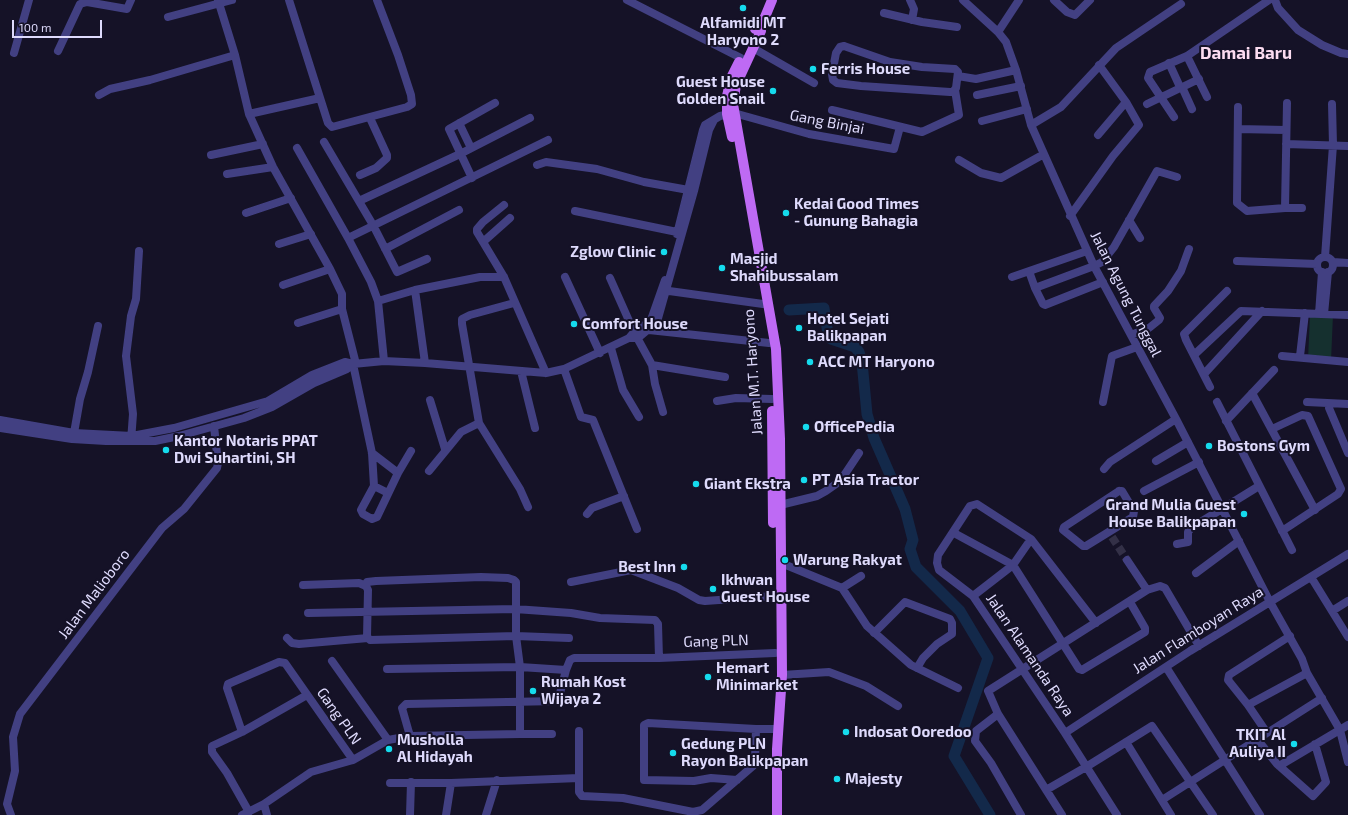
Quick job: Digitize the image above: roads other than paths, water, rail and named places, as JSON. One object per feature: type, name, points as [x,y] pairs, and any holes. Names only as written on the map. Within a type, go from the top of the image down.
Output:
[{"type":"main road","name":"Jalan M.T. Haryono","points":[[772,0],[759,26],[755,29],[728,86],[730,113],[766,308],[776,349],[779,404],[782,675],[778,729],[777,815]]},
{"type":"main road","name":"Jalan M.T. Haryono","points":[[730,113],[736,85],[761,31],[759,26]]},
{"type":"main road","name":"Jalan M.T. Haryono","points":[[766,308],[772,399],[775,686],[778,729]]},
{"type":"street","points":[[14,54],[29,0]]},
{"type":"street","points":[[58,51],[80,4],[86,2],[127,9],[131,0]]},
{"type":"street","points":[[168,17],[218,2],[232,0]]},
{"type":"street","points":[[290,0],[328,123],[332,127],[370,118],[407,107],[412,104],[398,55],[377,0]]},
{"type":"street","points":[[627,0],[741,58]]},
{"type":"street","points":[[910,0],[914,9],[912,20]]},
{"type":"street","points":[[998,32],[1019,0]]},
{"type":"street","points":[[1054,0],[1067,12],[1075,15],[1080,12],[1090,0]]},
{"type":"street","points":[[1174,117],[1148,78],[1151,70],[1187,56],[1269,0]]},
{"type":"street","points":[[1275,0],[1278,8],[1298,30],[1322,45],[1341,53],[1348,54]]},
{"type":"street","name":"Jalan Agung Tunggal","points":[[965,1],[998,32],[1006,42],[1021,86],[1031,125],[1070,216],[1094,266],[1176,419],[1270,602],[1290,636],[1307,673],[1340,730],[1348,762]]},
{"type":"street","points":[[1031,125],[1061,107],[1116,48],[1182,1]]},
{"type":"street","points":[[218,2],[235,55],[249,114],[273,167],[330,269],[342,294],[342,309],[372,453],[374,486],[362,510],[363,514],[372,519],[377,517],[398,473],[411,451]]},
{"type":"street","points":[[884,13],[912,20],[957,27]]},
{"type":"street","points":[[832,110],[922,132],[957,117],[960,112],[955,90],[958,70],[922,67],[890,62],[844,46],[840,47],[836,53],[832,74],[833,80],[837,83],[950,92],[955,90]]},
{"type":"street","points":[[753,48],[814,83]]},
{"type":"street","points":[[98,95],[110,89],[150,80],[235,55]]},
{"type":"street","points":[[1187,56],[1207,97]]},
{"type":"street","points":[[1169,63],[1192,109]]},
{"type":"street","points":[[1070,216],[1113,156],[1139,125],[1126,102],[1099,66]]},
{"type":"street","points":[[958,76],[976,79],[1016,70]]},
{"type":"street","points":[[1147,104],[1199,79]]},
{"type":"street","points":[[977,95],[1021,86]]},
{"type":"street","points":[[249,114],[320,98]]},
{"type":"street","points":[[1098,135],[1126,102]]},
{"type":"street","points":[[472,178],[448,131],[450,128],[495,103]]},
{"type":"street","points":[[1285,208],[1286,103]]},
{"type":"street","points":[[1325,257],[1333,145],[1332,104]]},
{"type":"street","points":[[1238,107],[1237,203],[1247,211],[1302,208]]},
{"type":"street","points":[[982,121],[1027,110]]},
{"type":"street","points":[[634,336],[648,322],[655,311],[664,290],[709,130],[714,120],[730,113]]},
{"type":"street","name":"Gang Binjai","points":[[730,113],[808,134],[894,149],[900,127]]},
{"type":"street","points":[[360,175],[376,168],[387,158],[370,118]]},
{"type":"street","points":[[359,201],[460,154],[530,118]]},
{"type":"street","points":[[459,123],[472,148]]},
{"type":"street","points":[[1238,129],[1286,130]]},
{"type":"street","points":[[348,238],[548,140]]},
{"type":"street","points":[[324,142],[373,225],[398,272],[427,259]]},
{"type":"street","points":[[211,155],[263,144]]},
{"type":"street","points":[[1286,144],[1348,146]]},
{"type":"street","points":[[297,148],[371,282],[378,301],[384,361]]},
{"type":"street","points":[[959,160],[981,173],[1001,178],[1044,154]]},
{"type":"street","points":[[537,165],[546,162],[597,170],[644,182],[692,190]]},
{"type":"street","points":[[227,174],[273,167]]},
{"type":"street","points":[[1035,288],[1094,266],[1108,255],[1157,171],[1177,177]]},
{"type":"street","points":[[0,420],[74,433],[131,439],[268,401],[312,375],[334,365],[345,362],[354,364],[384,361],[425,363],[546,373],[564,369],[649,330],[657,322],[677,232],[692,190]]},
{"type":"street","points":[[246,213],[291,198]]},
{"type":"street","points":[[504,205],[477,229],[483,242],[504,276],[514,303],[546,373]]},
{"type":"street","points":[[385,249],[459,210]]},
{"type":"street","points":[[575,211],[677,232]]},
{"type":"street","points":[[483,242],[510,218]]},
{"type":"street","points":[[1129,220],[1140,238]]},
{"type":"street","points":[[279,244],[310,234]]},
{"type":"street","points":[[1131,335],[1149,328],[1159,320],[1160,318],[1154,306],[1168,291],[1181,271],[1189,249]]},
{"type":"street","points":[[131,439],[133,414],[126,356],[131,316],[136,299],[139,251]]},
{"type":"street","points":[[1012,277],[1087,251]]},
{"type":"street","points":[[1317,264],[1321,258],[1325,257],[1330,258],[1333,262],[1348,263]]},
{"type":"street","points":[[1237,261],[1317,264]]},
{"type":"street","points":[[1317,264],[1318,269],[1325,272],[1332,269],[1333,262]]},
{"type":"street","points":[[283,285],[330,269]]},
{"type":"street","points":[[1031,271],[1030,274],[1035,288],[1043,304],[1045,305],[1103,282]]},
{"type":"street","points":[[1322,314],[1325,272]]},
{"type":"street","points":[[378,301],[415,290],[480,277],[504,276]]},
{"type":"street","points":[[565,276],[600,353]]},
{"type":"street","points":[[610,278],[634,336],[652,364],[655,384],[663,412]]},
{"type":"street","points":[[415,290],[425,363]]},
{"type":"street","points":[[664,290],[766,308]]},
{"type":"street","points":[[1210,387],[1205,373],[1184,336],[1186,331],[1227,291]]},
{"type":"street","points":[[514,303],[476,313],[465,317],[461,322],[471,368],[479,423],[520,489],[528,507]]},
{"type":"street","points":[[298,323],[342,309]]},
{"type":"street","points":[[1194,355],[1241,311],[1348,316]]},
{"type":"street","points":[[1205,373],[1262,311]]},
{"type":"street","points":[[1300,356],[1305,313]]},
{"type":"street","points":[[74,433],[80,399],[88,372],[98,326]]},
{"type":"street","points":[[649,330],[769,343]]},
{"type":"street","points":[[1103,402],[1112,356],[1138,347]]},
{"type":"street","points":[[611,348],[623,390],[639,417]]},
{"type":"street","points":[[1282,356],[1300,356],[1348,362]]},
{"type":"street","points":[[0,428],[72,438],[163,439],[214,426],[272,407],[314,383],[347,369],[354,364]]},
{"type":"street","points":[[652,364],[725,377]]},
{"type":"street","points":[[564,369],[580,416],[583,419],[593,420],[637,529]]},
{"type":"street","points":[[1226,421],[1274,370]]},
{"type":"street","points":[[521,371],[535,428]]},
{"type":"street","points":[[1252,393],[1315,510]]},
{"type":"street","points":[[717,401],[736,398],[772,399]]},
{"type":"street","points":[[430,400],[446,449]]},
{"type":"street","points":[[1217,402],[1292,550]]},
{"type":"street","points":[[1307,402],[1348,404]]},
{"type":"street","points":[[1330,404],[1330,408],[1348,453]]},
{"type":"street","points":[[1272,429],[1302,415],[1308,416],[1341,489],[1338,494],[1282,531]]},
{"type":"street","points":[[1104,469],[1110,462],[1176,419]]},
{"type":"street","points":[[428,471],[461,432],[479,423]]},
{"type":"street","name":"Jalan Malioboro","points":[[11,815],[7,804],[15,771],[13,737],[20,714],[162,528],[184,509],[217,468],[218,463],[214,426]]},
{"type":"street","points":[[1156,461],[1188,442]]},
{"type":"street","points":[[372,453],[398,473]]},
{"type":"street","points":[[780,505],[826,492],[845,474],[859,453]]},
{"type":"street","points":[[1144,491],[1198,462]]},
{"type":"street","points":[[374,486],[388,493]]},
{"type":"street","points":[[1177,544],[1187,542],[1189,530],[1259,486]]},
{"type":"street","points":[[1120,490],[1134,511],[1134,516],[1111,535],[1089,546],[1084,546],[1063,529],[1120,490]]},
{"type":"street","points":[[587,514],[592,508],[624,496]]},
{"type":"street","name":"Jalan Alamanda Raya","points":[[1031,539],[976,504],[970,506],[954,533],[938,555],[937,563],[939,570],[973,596],[1065,733],[1117,815]]},
{"type":"street","points":[[954,533],[1013,565],[1062,644],[1078,668],[1082,670],[1145,632],[1145,628],[1130,602]]},
{"type":"street","points":[[973,596],[1013,565],[1031,539],[1096,623]]},
{"type":"street","points":[[1196,573],[1239,541]]},
{"type":"street","name":"Jalan Flamboyan Raya","points":[[1065,733],[1199,646],[1348,554]]},
{"type":"street","points":[[1127,560],[1147,590]]},
{"type":"street","points":[[781,563],[842,588],[853,606],[874,633],[911,665],[958,688]]},
{"type":"street","points":[[571,582],[631,570],[678,588],[699,600],[705,601],[774,596]]},
{"type":"street","points":[[842,588],[861,576]]},
{"type":"street","points":[[1311,577],[1348,636]]},
{"type":"street","points":[[364,585],[367,582],[376,580],[508,578],[516,582],[516,636],[520,667],[520,734]]},
{"type":"street","points":[[302,585],[359,583],[364,585],[368,590],[368,638]]},
{"type":"street","points":[[1062,815],[998,714],[987,693],[988,690],[1023,670],[1147,590],[1164,587],[1199,646]]},
{"type":"street","points":[[1332,611],[1348,601]]},
{"type":"street","points":[[874,633],[903,602],[950,619],[952,623],[952,634],[937,644],[923,658],[917,668]]},
{"type":"street","points":[[308,613],[515,609],[571,613],[600,618],[655,620],[658,624],[659,658]]},
{"type":"street","points":[[287,638],[292,643],[299,644],[368,638],[372,640],[516,636],[569,638]]},
{"type":"street","points":[[1266,733],[1248,705],[1227,681],[1229,675],[1290,636]]},
{"type":"street","name":"Gang PLN","points":[[566,670],[570,660],[574,658],[659,658],[775,653]]},
{"type":"street","points":[[332,661],[388,740]]},
{"type":"street","name":"Gang PLN","points":[[242,732],[227,688],[228,684],[270,664],[282,662],[285,663],[353,760],[388,740],[410,736],[552,734]]},
{"type":"street","points":[[387,669],[520,667],[566,670],[558,701],[519,700],[406,704],[402,708],[410,736]]},
{"type":"street","points":[[1166,667],[1260,815]]},
{"type":"street","points":[[782,675],[830,672],[866,686],[898,706]]},
{"type":"street","points":[[1248,705],[1307,673]]},
{"type":"street","points":[[307,695],[242,732],[212,746],[212,752],[227,773],[246,813],[264,804],[311,772],[353,760]]},
{"type":"street","points":[[1162,800],[1190,780],[1322,698]]},
{"type":"street","points":[[998,714],[976,731],[975,741],[991,763],[1021,815]]},
{"type":"street","points":[[737,780],[711,778],[694,782],[644,780],[644,725],[648,723],[778,729]]},
{"type":"street","points":[[1279,766],[1348,725]]},
{"type":"street","points":[[1046,790],[1153,726],[1213,815]]},
{"type":"street","points":[[579,731],[580,794],[584,797],[623,798],[693,812],[702,810],[737,780],[755,762],[756,729]]},
{"type":"street","points":[[1257,739],[1279,766],[1310,795],[1314,796],[1326,782],[1314,744]]},
{"type":"street","points":[[1126,742],[1171,815]]},
{"type":"street","points":[[390,783],[451,783],[497,780],[579,778]]},
{"type":"street","points":[[486,815],[497,780]]},
{"type":"street","points":[[410,815],[411,782]]},
{"type":"street","points":[[446,815],[451,783]]},
{"type":"street","points":[[264,804],[267,815]]},
{"type":"waterway","points":[[789,310],[824,308],[828,334],[831,339],[855,347],[859,352],[862,362],[867,414],[874,438],[905,509],[913,540],[910,549],[916,567],[960,611],[988,658],[954,756],[990,815]]},
{"type":"tunnel","points":[[1112,537],[1127,560]]},
{"type":"place","name":"Alfamidi MT Haryono 2","points":[[743,8]]},
{"type":"place","name":"Ferris House","points":[[813,69]]},
{"type":"place","name":"Guest House Golden Snail","points":[[773,91]]},
{"type":"place","name":"Kedai Good Times - Gunung Bahagia","points":[[786,213]]},
{"type":"place","name":"Zglow Clinic","points":[[664,252]]},
{"type":"place","name":"Masjid Shahibussalam","points":[[722,268]]},
{"type":"place","name":"Comfort House","points":[[574,324]]},
{"type":"place","name":"Hotel Sejati Balikpapan","points":[[799,328]]},
{"type":"place","name":"ACC MT Haryono","points":[[810,362]]},
{"type":"place","name":"OfficePedia","points":[[806,427]]},
{"type":"place","name":"Bostons Gym","points":[[1209,446]]},
{"type":"place","name":"Kantor Notaris PPAT Dwi Suhartini, SH","points":[[166,450]]},
{"type":"place","name":"PT Asia Tractor","points":[[804,480]]},
{"type":"place","name":"Giant Ekstra","points":[[696,484]]},
{"type":"place","name":"Grand Mulia Guest House Balikpapan","points":[[1244,514]]},
{"type":"place","name":"Warung Rakyat","points":[[785,560]]},
{"type":"place","name":"Best Inn","points":[[684,567]]},
{"type":"place","name":"Ikhwan Guest House","points":[[713,589]]},
{"type":"place","name":"Hemart Minimarket","points":[[708,677]]},
{"type":"place","name":"Rumah Kost Wijaya 2","points":[[533,691]]},
{"type":"place","name":"Indosat Ooredoo","points":[[846,732]]},
{"type":"place","name":"TKIT Al Auliya II","points":[[1294,744]]},
{"type":"place","name":"Musholla Al Hidayah","points":[[389,749]]},
{"type":"place","name":"Gedung PLN Rayon Balikpapan","points":[[673,753]]},
{"type":"place","name":"Majesty","points":[[837,779]]},
{"type":"district","name":"Damai Baru","points":[[1246,53]]}]
